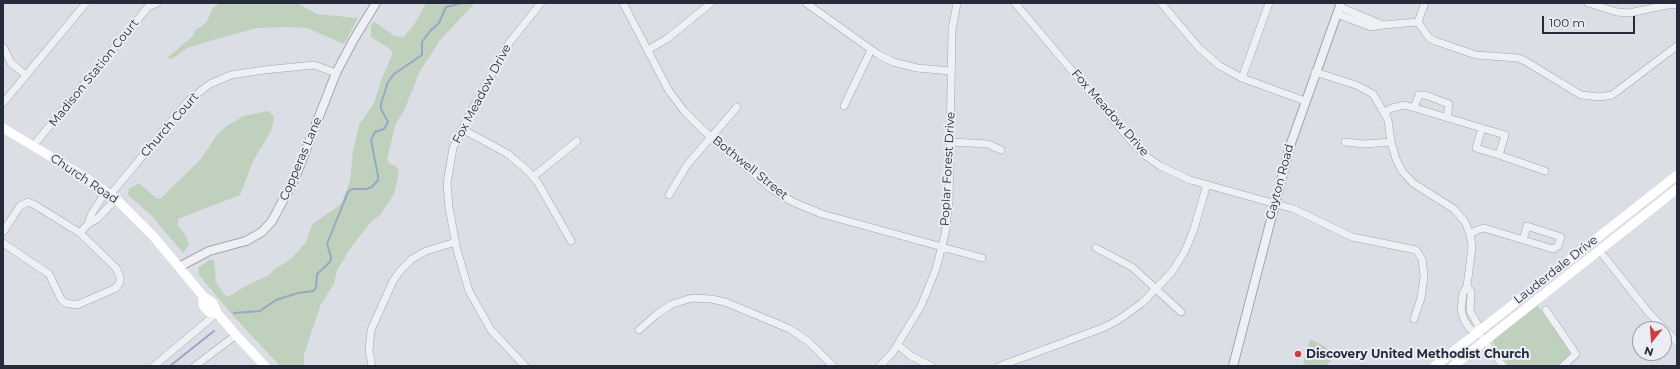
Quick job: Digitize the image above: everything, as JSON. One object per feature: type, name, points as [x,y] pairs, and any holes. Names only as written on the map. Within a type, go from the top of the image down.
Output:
[{"type":"main road","name":"Church Road","points":[[3,128],[111,195],[144,225],[203,296],[203,305],[209,312],[217,313],[265,366]]},
{"type":"main road","name":"Lauderdale Drive","points":[[1435,366],[1677,175]]},
{"type":"main road","name":"Lauderdale Drive","points":[[1453,366],[1677,189]]},
{"type":"street","points":[[3,103],[86,3]]},
{"type":"street","name":"Madison Station Court","points":[[33,146],[148,7],[157,3]]},
{"type":"street","name":"Copperas Lane","points":[[179,267],[209,251],[246,241],[262,232],[272,221],[295,178],[336,73],[354,39],[376,3]]},
{"type":"street","name":"Fox Meadow Drive","points":[[525,366],[491,330],[478,309],[463,274],[449,208],[447,183],[451,155],[462,129],[509,43],[541,3]]},
{"type":"street","name":"Bothwell Street","points":[[623,3],[674,98],[690,118],[770,188],[802,206],[822,214],[982,258]]},
{"type":"street","points":[[648,50],[668,38],[711,3]]},
{"type":"street","points":[[806,3],[870,50],[893,62],[906,66],[951,71]]},
{"type":"street","name":"Poplar Forest Drive","points":[[880,366],[898,345],[924,300],[936,270],[942,247],[949,202],[952,30],[957,3]]},
{"type":"street","name":"Fox Meadow Drive","points":[[1015,3],[1138,149],[1166,170],[1190,180],[1274,203],[1304,213],[1352,237],[1416,250],[1422,258],[1424,276],[1421,298],[1414,319]]},
{"type":"street","points":[[1161,3],[1206,55],[1220,66],[1242,78],[1305,101]]},
{"type":"street","points":[[1242,78],[1269,3]]},
{"type":"street","points":[[1418,22],[1425,3]]},
{"type":"street","points":[[1588,3],[1616,12],[1629,13],[1672,4],[1677,5]]},
{"type":"street","points":[[1339,8],[1375,20],[1383,25],[1418,22]]},
{"type":"street","name":"Gayton Road","points":[[1233,366],[1290,146],[1315,72],[1339,8]]},
{"type":"street","points":[[1418,22],[1429,38],[1435,41],[1476,55],[1518,58],[1577,93],[1585,96],[1600,97],[1612,95],[1677,46]]},
{"type":"street","points":[[4,48],[12,63],[26,75]]},
{"type":"street","points":[[844,106],[870,50]]},
{"type":"street","name":"Church Court","points":[[111,195],[189,100],[210,84],[231,75],[314,65],[336,73]]},
{"type":"street","points":[[1315,72],[1356,85],[1373,94],[1385,112],[1396,159],[1405,174],[1413,182],[1454,209],[1465,222],[1470,234],[1472,247],[1467,286],[1471,292],[1470,311],[1478,325],[1478,332],[1503,366]]},
{"type":"street","points":[[1414,108],[1419,95],[1431,97],[1449,104],[1447,118]]},
{"type":"street","points":[[1385,112],[1392,108],[1405,105],[1504,135],[1499,155]]},
{"type":"street","points":[[669,195],[687,165],[737,107]]},
{"type":"street","points":[[1482,128],[1476,148],[1545,171]]},
{"type":"street","points":[[462,129],[508,154],[533,177],[571,241]]},
{"type":"street","points":[[533,177],[576,141]]},
{"type":"street","points":[[951,142],[988,144],[1001,150]]},
{"type":"street","points":[[1345,142],[1364,144],[1391,142]]},
{"type":"street","points":[[1000,366],[1105,327],[1131,312],[1172,272],[1187,246],[1194,229],[1207,184]]},
{"type":"street","points":[[88,224],[91,215],[111,195]]},
{"type":"street","points":[[80,233],[88,224],[97,219],[111,195]]},
{"type":"street","points":[[3,232],[20,206],[28,202],[35,204],[80,233],[116,268],[120,277],[120,282],[116,288],[77,305],[65,303],[49,274],[3,243]]},
{"type":"street","points":[[1470,234],[1484,228],[1523,240],[1554,249],[1558,246],[1561,237],[1527,226],[1523,240]]},
{"type":"street","points":[[372,366],[369,350],[371,330],[393,281],[400,271],[412,259],[426,250],[456,242]]},
{"type":"street","points":[[1096,248],[1132,267],[1181,312]]},
{"type":"street","points":[[1599,250],[1653,318],[1677,342]]},
{"type":"street","points":[[640,330],[657,314],[677,302],[692,298],[711,298],[725,302],[790,329],[810,342],[834,366]]},
{"type":"street","points":[[1546,310],[1576,354],[1563,366]]},
{"type":"street","points":[[154,366],[217,313]]},
{"type":"street","points":[[195,366],[236,335]]},
{"type":"street","points":[[898,345],[911,356],[931,366]]},
{"type":"green space","points":[[220,3],[291,3],[299,4],[317,14],[358,18],[344,44],[307,28],[257,28],[187,48],[172,59],[167,58],[192,37],[196,29],[201,27],[207,21],[213,8]]},
{"type":"green space","points":[[426,3],[475,3],[440,40],[419,73],[404,111],[396,123],[387,159],[389,163],[397,167],[399,172],[394,194],[381,214],[370,223],[352,246],[337,270],[334,284],[321,304],[304,354],[304,366],[280,366],[235,318],[199,275],[198,268],[209,260],[214,260],[216,282],[224,294],[228,297],[244,287],[269,275],[275,269],[291,259],[306,242],[312,225],[342,202],[350,181],[353,151],[359,125],[374,103],[382,78],[393,53],[390,49],[371,37],[371,24],[375,22],[395,36],[404,37],[415,23]]},
{"type":"green space","points":[[268,111],[273,115],[274,120],[271,131],[253,161],[240,195],[178,219],[178,225],[186,236],[189,244],[183,253],[151,215],[129,196],[129,189],[139,183],[156,198],[160,199],[201,159],[216,136],[228,125],[244,116]]},
{"type":"green space","points":[[1537,305],[1571,355],[1557,366],[1509,366],[1493,343],[1493,340]]},
{"type":"green space","points":[[1310,339],[1326,347],[1330,354],[1329,356],[1332,359],[1326,366],[1309,366],[1303,363]]},
{"type":"waterway","points":[[234,313],[260,311],[276,300],[298,293],[313,291],[316,288],[317,274],[330,262],[331,257],[327,244],[348,192],[352,189],[366,189],[372,187],[378,180],[371,140],[375,132],[384,129],[388,122],[381,109],[381,104],[388,82],[394,74],[422,55],[422,42],[430,31],[439,23],[446,7],[462,3]]},
{"type":"waterway","points":[[170,366],[214,331]]},
{"type":"place","name":"Discovery United Methodist Church","points":[[1298,354]]}]
